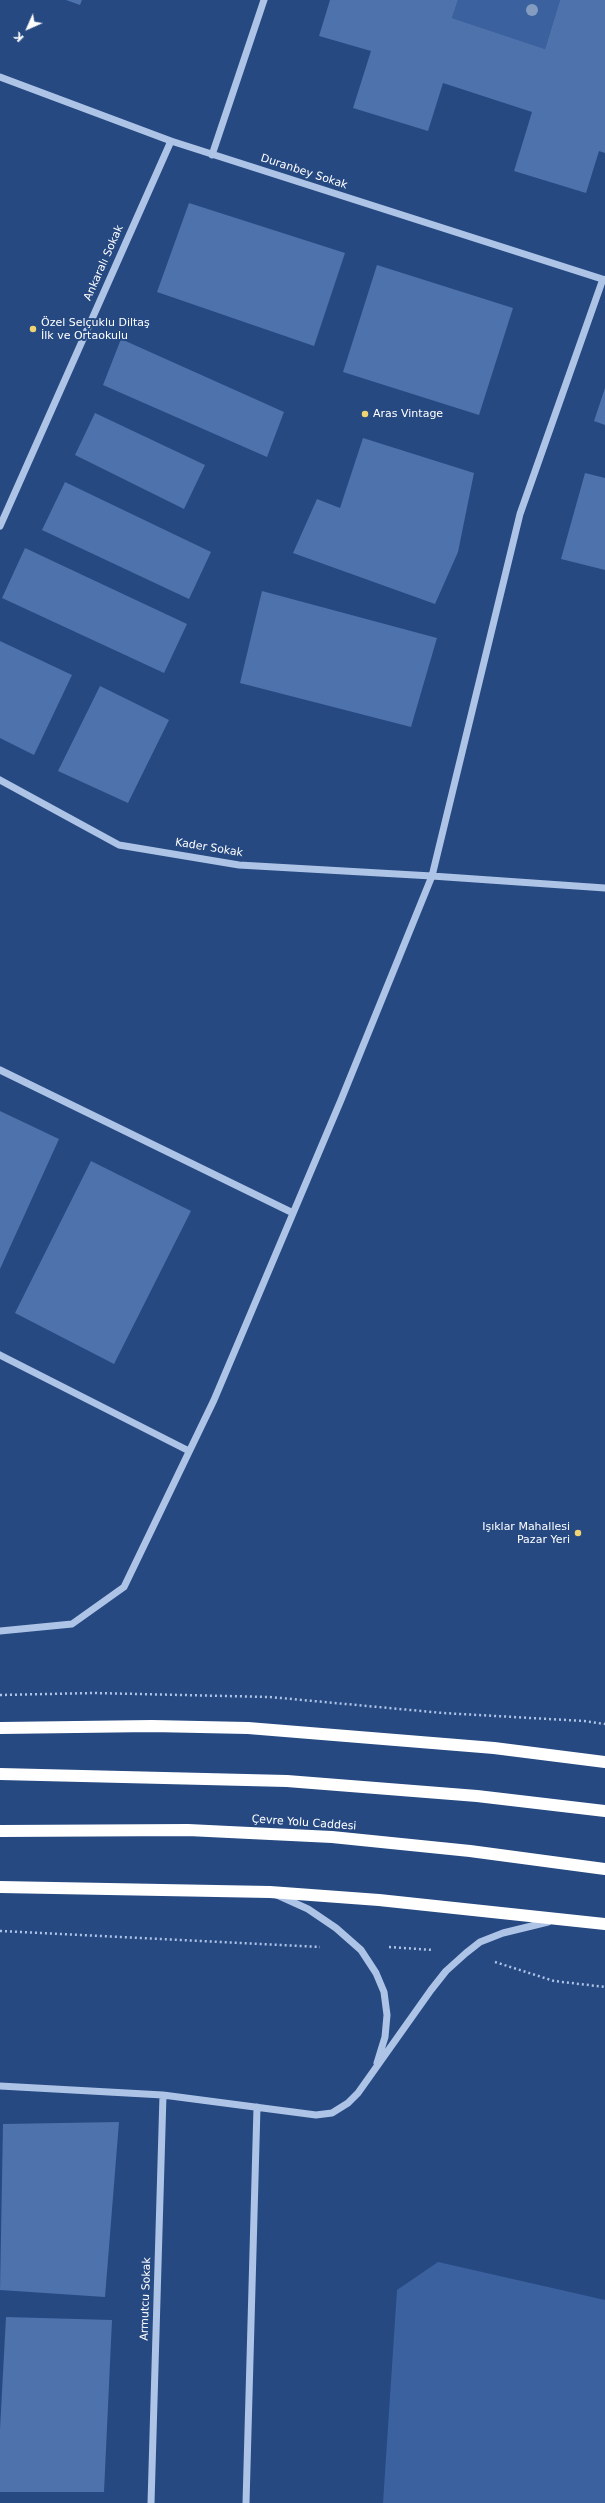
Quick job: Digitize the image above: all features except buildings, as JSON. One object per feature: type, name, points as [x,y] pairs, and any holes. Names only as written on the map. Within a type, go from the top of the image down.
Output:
[{"type":"highway","points":[[0,1728],[152,1726],[248,1728],[494,1748],[605,1762]]},
{"type":"highway","points":[[0,1774],[287,1781],[477,1796],[605,1811]]},
{"type":"highway","name":"Çevre Yolu Caddesi","points":[[0,1831],[188,1830],[332,1837],[470,1851],[605,1869]]},
{"type":"highway","points":[[0,1887],[270,1892],[379,1900],[605,1924]]},
{"type":"street","points":[[212,154],[264,0]]},
{"type":"street","name":"Duranbey Sokak","points":[[0,77],[171,141],[604,280]]},
{"type":"street","name":"Ankaralı Sokak","points":[[0,526],[171,141]]},
{"type":"street","points":[[0,1631],[72,1624],[124,1586],[214,1400],[432,876],[520,514],[604,280]]},
{"type":"street","name":"Kader Sokak","points":[[0,780],[119,845],[239,865],[605,888]]},
{"type":"street","points":[[0,1070],[293,1212]]},
{"type":"street","points":[[0,1355],[189,1451]]},
{"type":"street","points":[[270,1892],[308,1909],[336,1928],[361,1950],[376,1973],[384,1992],[386,2007],[385,2037],[375,2067]]},
{"type":"street","points":[[0,2086],[163,2095],[316,2115],[332,2113],[348,2103],[358,2093],[431,1990],[446,1971],[466,1953],[480,1942],[503,1933],[533,1924],[564,1919]]},
{"type":"street","name":"Armutcu Sokak","points":[[151,2503],[163,2095]]},
{"type":"street","points":[[246,2503],[257,2107]]},
{"type":"path","points":[[0,1931],[361,1950],[383,1947],[466,1953],[554,1981],[605,1987]]},
{"type":"shaded area","points":[[458,0],[560,0],[545,49],[452,18]]},
{"type":"shaded area","points":[[438,2262],[605,2300],[605,2503],[383,2503],[397,2290]]},
{"type":"place","name":"Özel Selçuklu Diltaş İlk ve Ortaokulu","points":[[33,329]]},
{"type":"place","name":"Aras Vintage","points":[[365,414]]},
{"type":"place","name":"Işıklar Mahallesi Pazar Yeri","points":[[578,1533]]}]
